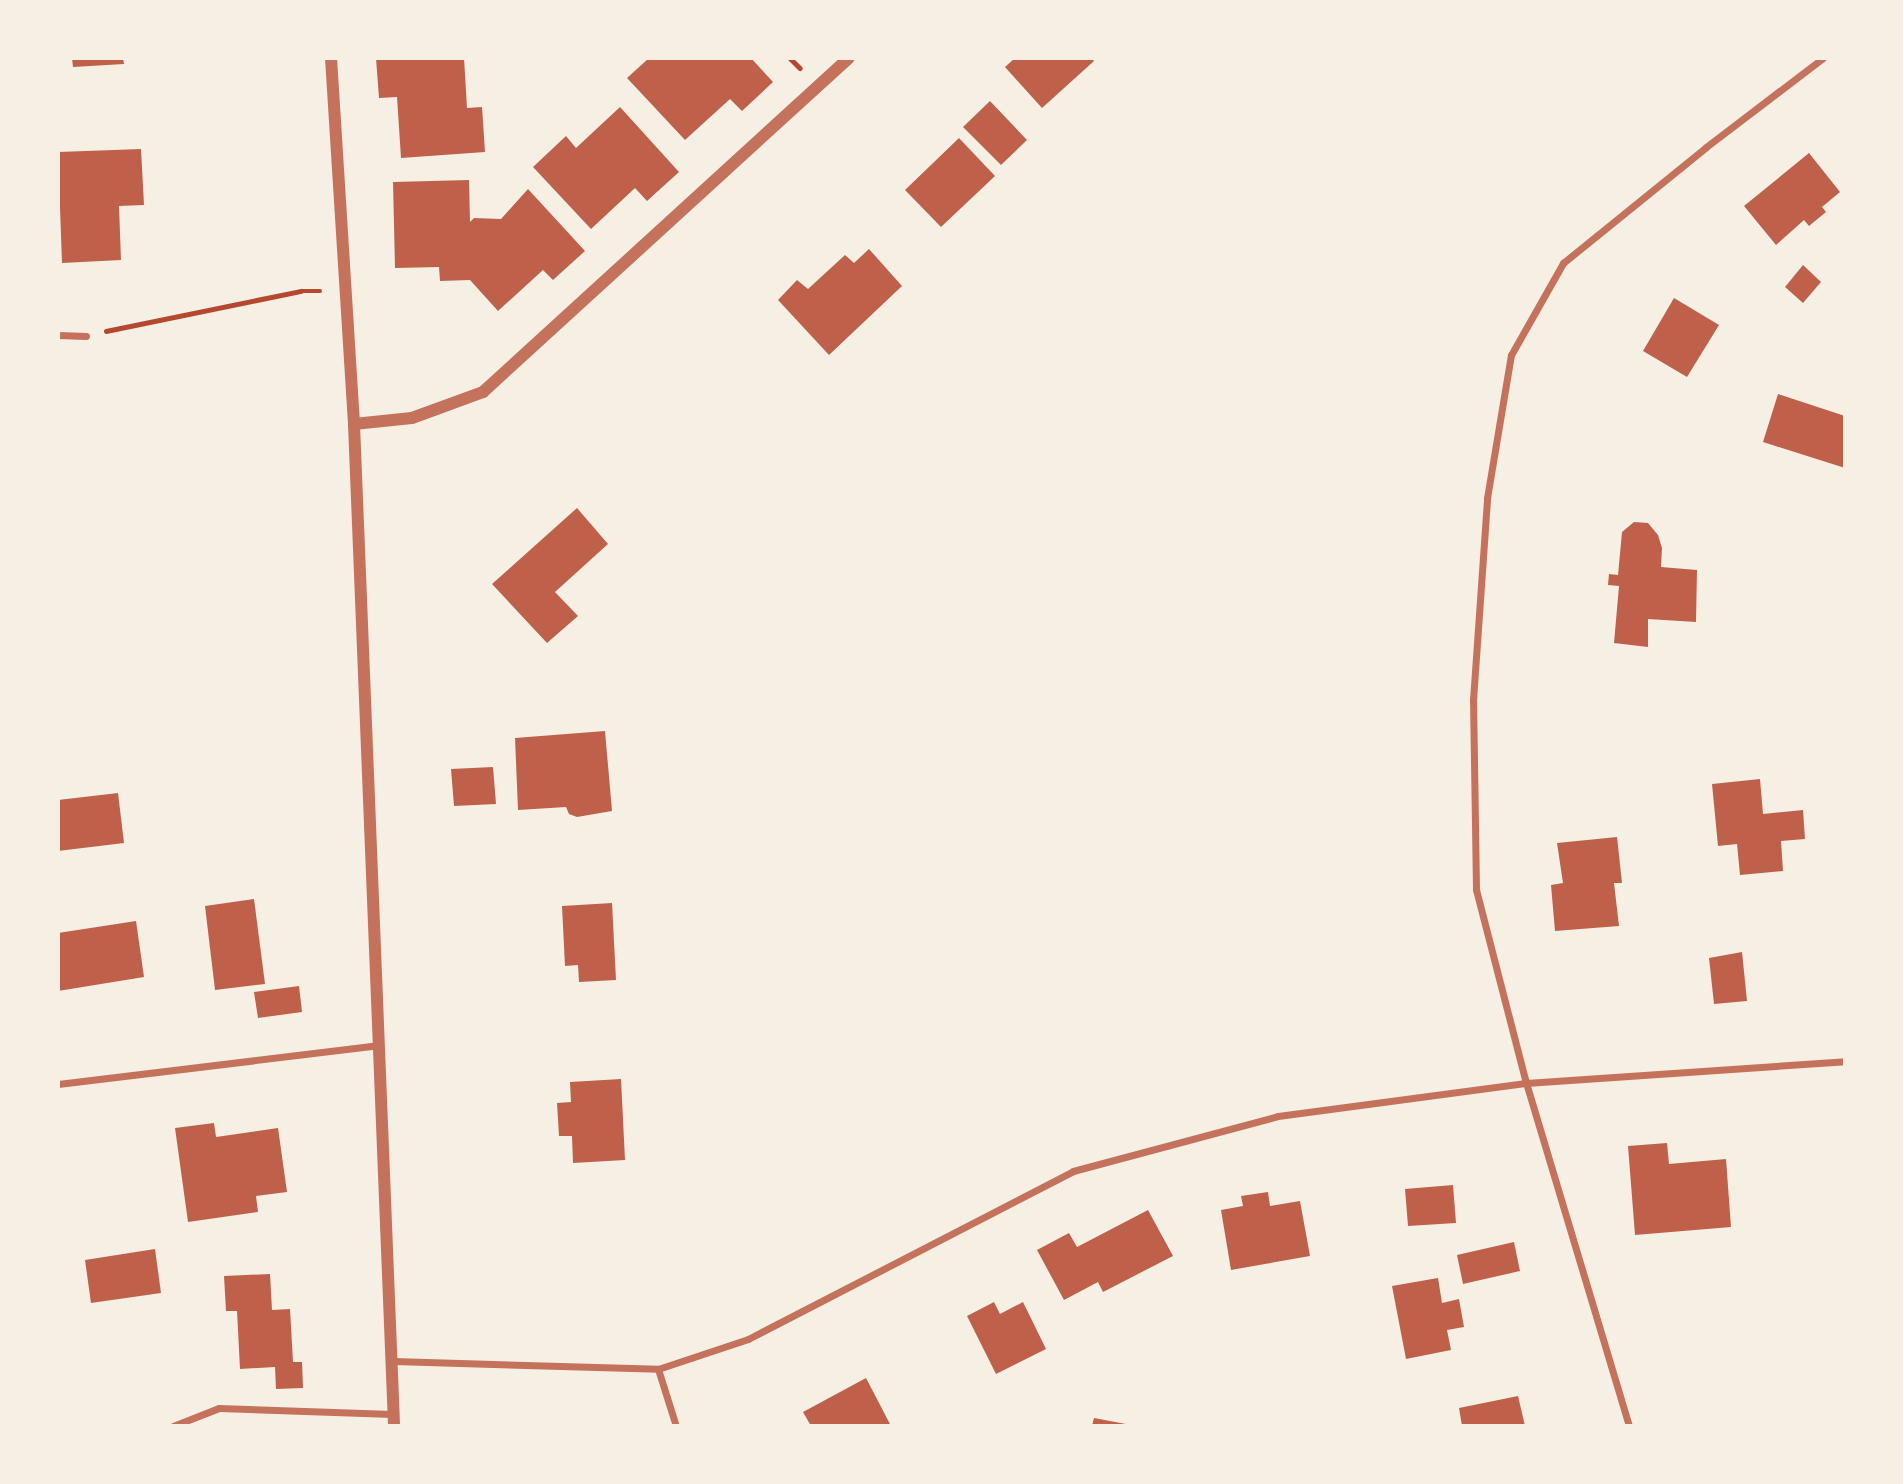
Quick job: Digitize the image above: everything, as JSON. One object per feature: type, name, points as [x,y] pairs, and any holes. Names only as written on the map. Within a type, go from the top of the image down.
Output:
[{"type":"street","points":[[173,1426],[219,1408],[393,1420],[393,1361],[354,424],[331,58]]},
{"type":"street","points":[[354,424],[412,418],[483,392],[849,58]]},
{"type":"street","points":[[1629,1426],[1526,1083],[1476,889],[1474,687],[1487,498],[1511,355],[1563,263],[1706,147],[1823,58]]},
{"type":"street","points":[[58,335],[86,335]]},
{"type":"street","points":[[58,1084],[379,1045]]},
{"type":"street","points":[[393,1361],[658,1369],[748,1339],[1073,1171],[1278,1116],[1526,1083],[1845,1061]]},
{"type":"street","points":[[658,1369],[676,1426]]},
{"type":"path","points":[[86,335],[301,291],[346,292]]},
{"type":"building","points":[[72,58],[123,58],[124,64],[73,67]]},
{"type":"building","points":[[376,58],[464,58],[467,108],[482,107],[485,152],[401,158],[397,97],[379,98]]},
{"type":"building","points":[[649,58],[751,58],[773,82],[742,111],[730,99],[685,140],[627,78]]},
{"type":"building","points":[[1015,58],[1091,58],[1094,61],[1042,108],[1005,67]]},
{"type":"building","points":[[990,101],[1027,140],[1001,165],[963,127]]},
{"type":"building","points":[[620,107],[679,172],[647,201],[635,188],[591,229],[533,167],[566,136],[576,148]]},
{"type":"building","points":[[959,138],[995,176],[941,227],[905,190]]},
{"type":"building","points":[[141,149],[144,205],[119,206],[121,260],[62,263],[58,152]]},
{"type":"building","points":[[1809,153],[1840,192],[1822,207],[1826,212],[1809,226],[1804,220],[1776,245],[1744,206]]},
{"type":"building","points":[[469,180],[470,222],[474,218],[501,219],[528,189],[585,251],[553,280],[543,270],[498,311],[470,280],[440,281],[439,267],[395,268],[393,182]]},
{"type":"building","points":[[869,249],[902,286],[829,355],[778,300],[797,280],[808,289],[845,255],[854,263]]},
{"type":"building","points":[[1803,265],[1821,282],[1803,303],[1785,287]]},
{"type":"building","points":[[1674,298],[1719,325],[1687,377],[1643,351]]},
{"type":"building","points":[[1778,394],[1845,416],[1845,468],[1763,442]]},
{"type":"building","points":[[577,508],[608,544],[555,592],[578,616],[547,643],[492,584]]},
{"type":"building","points":[[1634,522],[1648,523],[1658,535],[1662,548],[1661,567],[1697,570],[1696,622],[1648,619],[1648,647],[1614,643],[1619,586],[1608,585],[1609,574],[1618,575],[1622,532]]},
{"type":"building","points":[[605,731],[612,811],[577,817],[569,814],[566,807],[518,810],[515,738]]},
{"type":"building","points":[[493,767],[496,804],[454,806],[451,769]]},
{"type":"building","points":[[1760,779],[1763,814],[1803,810],[1805,839],[1781,841],[1783,871],[1740,875],[1737,844],[1718,846],[1712,784]]},
{"type":"building","points":[[118,793],[124,843],[58,851],[58,800]]},
{"type":"building","points":[[1617,837],[1622,883],[1614,883],[1619,926],[1555,931],[1551,885],[1563,883],[1557,843]]},
{"type":"building","points":[[254,899],[265,984],[215,990],[205,906]]},
{"type":"building","points":[[612,903],[616,980],[579,982],[578,965],[565,966],[562,906]]},
{"type":"building","points":[[136,921],[144,977],[58,991],[58,933]]},
{"type":"building","points":[[1742,952],[1747,1001],[1714,1004],[1709,958]]},
{"type":"building","points":[[299,986],[302,1012],[258,1018],[254,992]]},
{"type":"building","points":[[621,1079],[625,1160],[573,1163],[572,1136],[559,1136],[557,1103],[571,1102],[570,1082]]},
{"type":"building","points":[[214,1123],[216,1137],[278,1128],[287,1192],[256,1196],[258,1212],[188,1222],[175,1128]]},
{"type":"building","points":[[1667,1143],[1669,1164],[1726,1159],[1731,1227],[1635,1235],[1628,1146]]},
{"type":"building","points":[[1453,1185],[1456,1223],[1408,1226],[1405,1189]]},
{"type":"building","points":[[1268,1192],[1270,1206],[1300,1201],[1310,1256],[1231,1270],[1221,1210],[1243,1206],[1241,1196]]},
{"type":"building","points":[[1148,1210],[1173,1256],[1103,1292],[1098,1282],[1064,1300],[1037,1250],[1069,1233],[1077,1247]]},
{"type":"building","points":[[1514,1242],[1520,1271],[1463,1284],[1457,1255]]},
{"type":"building","points":[[155,1249],[161,1293],[91,1303],[85,1260]]},
{"type":"building","points":[[270,1274],[272,1310],[290,1309],[293,1362],[302,1362],[303,1388],[276,1389],[275,1367],[240,1369],[237,1311],[226,1311],[224,1276]]},
{"type":"building","points":[[1438,1278],[1442,1303],[1459,1299],[1464,1327],[1447,1330],[1451,1350],[1406,1359],[1392,1286]]},
{"type":"building","points":[[994,1302],[1000,1314],[1023,1302],[1046,1349],[996,1374],[967,1316]]},
{"type":"building","points":[[866,1378],[891,1426],[811,1426],[803,1412]]},
{"type":"building","points":[[1518,1396],[1525,1426],[1462,1426],[1459,1408]]},
{"type":"building","points":[[1094,1418],[1131,1425],[1131,1426],[1092,1426]]}]
